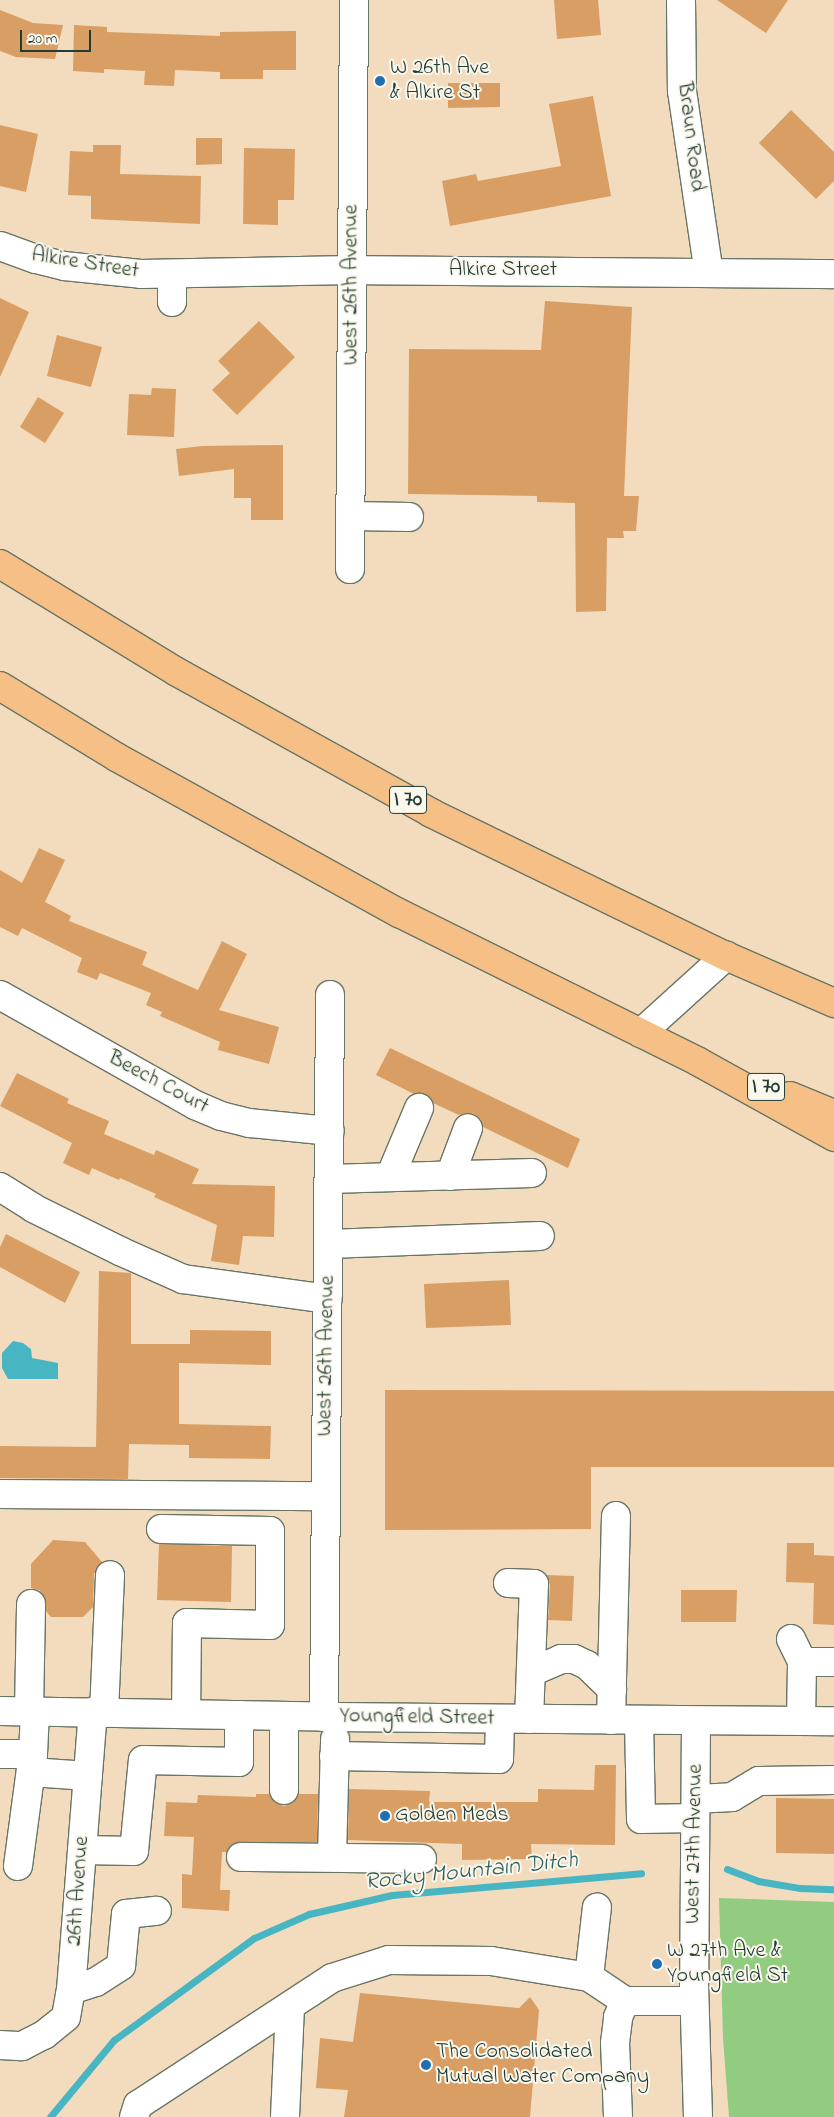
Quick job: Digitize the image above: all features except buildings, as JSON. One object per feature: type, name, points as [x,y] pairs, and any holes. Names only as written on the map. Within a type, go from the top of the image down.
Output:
[{"type":"highway","name":"I 70","points":[[0,564],[177,672],[431,812],[726,956],[834,1003]]},
{"type":"highway","name":"I 70","points":[[0,686],[118,758],[398,913],[697,1061],[834,1114]]},
{"type":"highway","points":[[697,1061],[834,1137]]},
{"type":"street","name":"West 26th Avenue","points":[[350,569],[354,0]]},
{"type":"street","name":"Braun Road","points":[[681,0],[682,91],[709,273]]},
{"type":"street","name":"Alkire Street","points":[[0,246],[36,259],[64,266],[104,271],[172,275],[352,270],[834,274]]},
{"type":"street","name":"Alkire Street","points":[[172,275],[172,302]]},
{"type":"street","points":[[351,516],[409,517]]},
{"type":"street","points":[[641,1033],[726,956]]},
{"type":"street","name":"Beech Court","points":[[0,995],[195,1105],[221,1116],[250,1123],[330,1131]]},
{"type":"street","name":"West 26th Avenue","points":[[330,995],[326,1496],[329,1717],[334,1756],[332,1858]]},
{"type":"street","points":[[390,1177],[419,1108]]},
{"type":"street","points":[[450,1176],[468,1128]]},
{"type":"street","points":[[329,1179],[532,1173]]},
{"type":"street","points":[[0,1186],[51,1216],[122,1252],[183,1279],[328,1299]]},
{"type":"street","points":[[329,1244],[540,1236]]},
{"type":"street","points":[[0,1494],[326,1496]]},
{"type":"street","points":[[611,1720],[616,1516]]},
{"type":"street","points":[[160,1529],[270,1531],[270,1625],[187,1623],[186,1714]]},
{"type":"street","name":"26th Avenue","points":[[11,2046],[44,2035],[66,2017],[71,1990],[88,1776],[98,1712],[110,1575]]},
{"type":"street","points":[[508,1583],[534,1584],[529,1719]]},
{"type":"street","points":[[18,1866],[32,1763],[31,1604]]},
{"type":"street","points":[[802,1721],[797,1650],[834,1662]]},
{"type":"street","points":[[531,1672],[561,1659],[574,1659],[587,1666],[612,1689]]},
{"type":"street","name":"Youngfield Street","points":[[0,1711],[639,1721],[834,1721]]},
{"type":"street","points":[[82,1850],[134,1851],[144,1760],[238,1762],[239,1715]]},
{"type":"street","points":[[284,1716],[284,1790]]},
{"type":"street","points":[[334,1756],[498,1759],[500,1719]]},
{"type":"street","points":[[639,1721],[641,1819],[732,1798],[759,1781],[834,1780]]},
{"type":"street","name":"West 27th Avenue","points":[[696,1721],[694,2001],[698,2117]]},
{"type":"street","points":[[0,1754],[88,1776]]},
{"type":"street","points":[[241,1856],[422,1859]]},
{"type":"street","points":[[590,1977],[597,1907]]},
{"type":"street","points":[[71,1990],[96,1982],[121,1966],[126,1914],[157,1911]]},
{"type":"street","points":[[134,2117],[138,2105],[332,1978],[389,1960],[491,1961],[590,1977],[625,2001],[694,2001]]},
{"type":"street","points":[[618,2117],[615,2043],[618,2017],[625,2001]]},
{"type":"street","points":[[285,2117],[290,2006]]},
{"type":"green space","points":[[719,1898],[834,1902],[834,2117],[729,2117],[723,2038]]},
{"type":"water","points":[[13,1341],[23,1343],[31,1349],[32,1358],[58,1363],[58,1379],[8,1379],[2,1368],[2,1353]]},
{"type":"waterway","name":"Rocky Mountain Ditch","points":[[727,1869],[758,1881],[800,1888],[834,1889]]},
{"type":"waterway","name":"Rocky Mountain Ditch","points":[[50,2117],[114,2040],[254,1938],[309,1914],[392,1895],[641,1873]]},
{"type":"place","name":"W 26th Ave & Alkire St","points":[[380,81]]},
{"type":"place","name":"Golden Meds","points":[[385,1816]]},
{"type":"place","name":"W 27th Ave & Youngfield St","points":[[657,1964]]},
{"type":"place","name":"The Consolidated Mutual Water Company","points":[[426,2065]]}]
